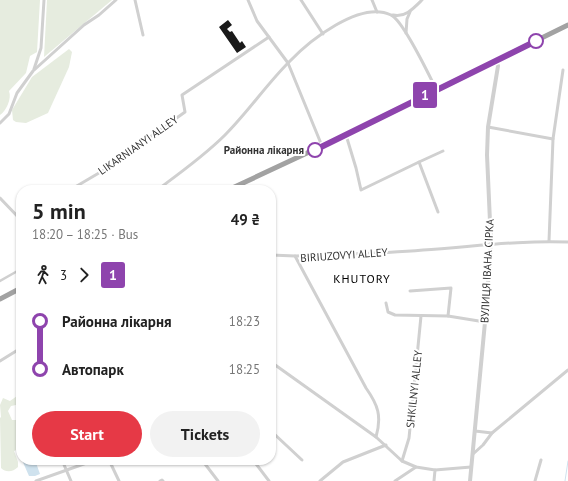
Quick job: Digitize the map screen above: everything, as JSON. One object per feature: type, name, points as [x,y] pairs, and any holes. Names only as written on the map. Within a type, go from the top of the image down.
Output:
[{"type":"highway","points":[[239,185],[346,135],[436,89],[568,25]]},
{"type":"highway","points":[[0,298],[16,290]]},
{"type":"street","points":[[33,71],[41,48],[44,0]]},
{"type":"street","points":[[0,123],[9,114],[17,93],[33,71],[84,25],[109,8],[116,0]]},
{"type":"street","points":[[134,0],[143,35]]},
{"type":"street","points":[[248,0],[252,12],[288,63],[322,146]]},
{"type":"street","points":[[301,0],[323,34]]},
{"type":"street","points":[[372,0],[377,12]]},
{"type":"street","points":[[164,185],[204,154],[225,135],[288,63],[323,34],[351,17],[360,14],[377,12],[391,15],[402,15],[411,10],[422,0]]},
{"type":"street","points":[[406,34],[407,19],[411,10]]},
{"type":"street","points":[[391,15],[399,22],[436,89]]},
{"type":"street","name":"LIKARNIANYI ALLEY","points":[[78,185],[104,170],[185,112],[182,96],[269,38]]},
{"type":"street","name":"ВУЛИЦЯ ІВАНА СІРКА","points":[[470,481],[491,244],[487,155],[488,127],[498,66],[496,61]]},
{"type":"street","points":[[549,241],[553,139],[563,70]]},
{"type":"street","points":[[488,127],[553,139]]},
{"type":"street","points":[[346,135],[361,190],[443,151]]},
{"type":"street","points":[[419,162],[438,212]]},
{"type":"street","points":[[0,198],[16,215]]},
{"type":"street","name":"BIRIUZOVYI ALLEY","points":[[376,437],[379,412],[376,402],[366,388],[295,256],[422,250],[549,241],[568,242]]},
{"type":"street","points":[[276,255],[295,256]]},
{"type":"street","points":[[0,281],[16,272]]},
{"type":"street","points":[[410,291],[451,288],[448,316]]},
{"type":"street","points":[[386,303],[386,308],[391,314],[448,316],[485,322]]},
{"type":"street","name":"SHKILNYI ALLEY","points":[[402,461],[409,438],[421,316]]},
{"type":"street","points":[[0,361],[16,351]]},
{"type":"street","points":[[276,366],[376,437],[402,461],[416,467],[435,470],[472,467]]},
{"type":"street","points":[[473,454],[483,445],[492,433],[568,370]]},
{"type":"street","points":[[475,432],[492,433]]},
{"type":"street","points":[[276,436],[302,460]]},
{"type":"street","points":[[320,481],[343,462],[386,445]]},
{"type":"street","points":[[534,481],[541,460]]},
{"type":"street","points":[[64,465],[71,481]]},
{"type":"street","points":[[36,481],[81,465]]},
{"type":"street","points":[[111,465],[119,481]]},
{"type":"street","points":[[206,465],[218,481]]},
{"type":"street","points":[[257,465],[269,481]]},
{"type":"street","points":[[394,481],[416,467]]},
{"type":"street","points":[[434,481],[435,470]]},
{"type":"shaded area","points":[[0,0],[40,0],[37,52],[30,56],[26,73],[9,91],[10,98],[8,104],[0,115]]},
{"type":"shaded area","points":[[47,0],[112,0],[44,57]]},
{"type":"shaded area","points":[[69,49],[72,52],[69,67],[48,113],[26,123],[16,122],[13,120],[12,110],[32,77]]},
{"type":"shaded area","points":[[16,397],[16,405],[11,406],[8,411],[12,420],[16,420],[16,450],[14,451],[16,456],[16,465],[18,465],[18,467],[12,471],[7,471],[1,468],[0,405],[3,398],[10,401]]},
{"type":"water","points":[[24,465],[37,465],[40,474],[29,476]]},
{"type":"building","points":[[228,20],[232,25],[227,29],[230,32],[232,31],[240,43],[242,41],[246,47],[237,53],[219,27]]},
{"type":"waterway","points":[[565,481],[568,461]]},
{"type":"bus line","name":"1","points":[[315,150],[536,41]]},
{"type":"place","name":"Районна лікарня","points":[[315,150]]},
{"type":"district","name":"KHUTORY","points":[[362,278]]}]
